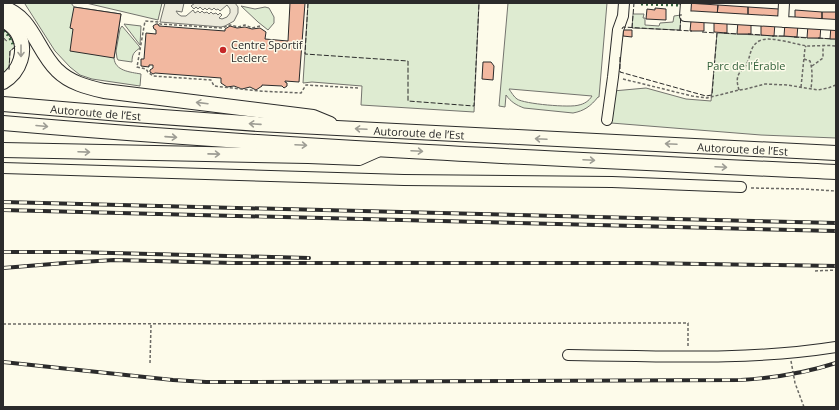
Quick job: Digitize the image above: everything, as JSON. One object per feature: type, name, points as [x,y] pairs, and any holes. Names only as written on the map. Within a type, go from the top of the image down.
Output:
[{"type":"highway","points":[[3,3],[25,15],[55,58],[67,70],[78,77],[140,95]]},
{"type":"highway","points":[[3,8],[15,14],[26,24],[47,59],[65,78],[75,83],[104,91],[313,117],[336,127]]},
{"type":"highway","points":[[3,20],[11,25],[17,32],[22,48],[20,63],[10,78],[3,82]]},
{"type":"highway","name":"Autoroute de l’Est","points":[[3,104],[258,124],[836,153]]},
{"type":"highway","name":"Autoroute de l’Est","points":[[3,123],[129,134],[255,142],[836,172]]},
{"type":"highway","points":[[3,150],[359,158],[378,149]]},
{"type":"street","points":[[607,120],[618,30],[624,3]]},
{"type":"street","points":[[686,3],[685,16],[836,25]]},
{"type":"street","points":[[782,22],[784,3]]},
{"type":"street","points":[[3,168],[404,180],[612,182],[741,187]]},
{"type":"street","points":[[568,355],[688,357],[790,353],[836,347]]},
{"type":"path","points":[[260,26],[252,28],[230,25],[222,28],[160,24],[159,22],[145,21],[137,67],[146,69],[153,76],[211,80],[214,86],[259,91],[301,93],[306,84],[358,88]]},
{"type":"path","points":[[738,90],[736,82],[738,76],[746,68],[749,55],[759,41],[776,40],[794,44],[836,46]]},
{"type":"path","points":[[801,87],[806,45]]},
{"type":"path","points":[[811,66],[823,58],[823,46]]},
{"type":"path","points":[[804,59],[808,59],[810,61],[812,80],[811,89]]},
{"type":"path","points":[[613,77],[692,96],[707,98],[765,84],[787,84],[818,90],[836,85]]},
{"type":"path","points":[[741,187],[836,191]]},
{"type":"path","points":[[815,271],[836,270]]},
{"type":"path","points":[[3,324],[688,323],[688,357]]},
{"type":"path","points":[[150,363],[151,324]]},
{"type":"path","points":[[790,353],[795,383],[804,407]]},
{"type":"green space","points":[[25,3],[71,3],[74,7],[121,14],[114,58],[115,62],[117,66],[124,70],[141,74],[140,86],[92,79],[80,75],[55,51]]},
{"type":"green space","points":[[86,3],[162,3],[158,20]]},
{"type":"green space","points":[[308,3],[479,3],[474,112],[361,105],[362,86],[312,82],[303,83]]},
{"type":"green space","points":[[508,3],[607,3],[599,97],[593,103],[581,111],[573,113],[524,108],[514,103],[506,95],[505,107],[499,106]],"holes":[[[509,89],[592,96],[586,102],[579,105],[548,105],[521,101],[517,99]]]},
{"type":"green space","points":[[241,6],[255,9],[265,7],[269,8],[274,17],[274,23],[268,30]]},
{"type":"green space","points":[[633,14],[644,14],[643,18],[645,18],[645,25],[659,26],[660,23],[673,22],[674,16],[681,15],[680,30],[632,28]]},
{"type":"green space","points":[[124,24],[141,26],[140,45]]},
{"type":"green space","points":[[122,26],[140,48],[132,57],[132,62],[118,60],[117,58],[116,51],[120,29]]},
{"type":"green space","points":[[3,29],[10,37],[15,47],[10,51],[9,70],[3,75],[3,39],[7,41],[3,37]]},
{"type":"green space","name":"Parc de l'Érable","points":[[717,33],[836,39],[836,138],[761,135],[611,123],[613,91],[646,88],[686,99],[711,101]]},
{"type":"shaded area","points":[[165,3],[184,3],[182,12],[176,11],[181,16],[186,16],[193,10],[195,13],[198,11],[200,13],[202,11],[209,14],[211,12],[213,14],[216,13],[218,15],[220,13],[222,15],[219,18],[222,19],[227,17],[230,13],[230,9],[227,5],[220,11],[214,8],[212,10],[209,8],[207,10],[205,8],[203,10],[200,7],[198,9],[196,7],[194,9],[191,6],[195,3],[235,3],[238,7],[238,13],[234,21],[221,27],[160,22]]},
{"type":"building","name":"Centre Sportif Leclerc","points":[[290,3],[305,3],[299,82],[285,81],[287,86],[284,88],[282,86],[262,85],[256,90],[250,87],[242,89],[234,86],[227,87],[221,83],[221,78],[153,74],[150,70],[153,68],[153,65],[149,65],[149,67],[141,66],[141,59],[144,59],[146,33],[156,34],[156,30],[153,26],[156,24],[159,26],[225,31],[225,29],[230,26],[252,29],[260,28],[266,32],[265,39],[288,41]]},
{"type":"building","points":[[687,3],[718,5],[717,16],[687,14]]},
{"type":"building","points":[[718,5],[748,7],[748,18],[717,16]]},
{"type":"building","points":[[74,7],[121,14],[114,58],[70,51],[73,29],[70,28]]},
{"type":"building","points":[[748,7],[779,9],[778,20],[748,18]]},
{"type":"building","points":[[655,8],[666,9],[666,20],[646,19],[647,9],[655,10]]},
{"type":"building","points":[[795,10],[822,12],[822,22],[795,21]]},
{"type":"building","points":[[822,12],[836,12],[836,23],[822,22]]},
{"type":"building","points":[[714,19],[727,20],[727,33],[714,32]]},
{"type":"building","points":[[691,21],[704,22],[704,31],[690,31]]},
{"type":"building","points":[[738,21],[751,21],[751,34],[737,34]]},
{"type":"building","points":[[761,22],[775,23],[774,36],[761,35]]},
{"type":"building","points":[[785,23],[798,24],[797,37],[784,36]]},
{"type":"building","points":[[808,25],[821,25],[820,38],[807,38]]},
{"type":"building","points":[[831,26],[836,26],[836,39],[830,39]]},
{"type":"building","points":[[623,30],[632,30],[632,37],[623,36]]},
{"type":"building","points":[[483,62],[491,62],[494,66],[493,80],[482,79]]},
{"type":"railway","points":[[3,202],[836,223]]},
{"type":"railway","points":[[3,210],[836,231]]},
{"type":"railway","points":[[3,252],[74,252],[309,258]]},
{"type":"railway","points":[[3,268],[114,260],[234,263],[641,263],[836,266]]},
{"type":"railway","points":[[3,362],[173,380],[206,382],[741,380],[765,378],[813,370],[836,363]]},
{"type":"hedge","points":[[641,4],[679,5]]},
{"type":"hedge","points":[[3,31],[8,35],[13,44]]},
{"type":"fence","points":[[308,3],[305,54],[408,61],[408,101],[474,106],[479,3]]},
{"type":"fence","points":[[632,28],[634,3]]},
{"type":"fence","points":[[670,3],[681,4]]},
{"type":"fence","points":[[680,30],[681,14]]},
{"type":"fence","points":[[622,29],[623,27],[692,31]]},
{"type":"fence","points":[[3,29],[10,37],[15,47],[10,51],[9,70]]},
{"type":"fence","points":[[702,32],[716,33]]},
{"type":"fence","points":[[620,57],[620,72],[706,96],[712,95],[717,33]]},
{"type":"fence","points":[[724,33],[738,34]]},
{"type":"fence","points":[[748,34],[762,35]]},
{"type":"fence","points":[[772,36],[786,36]]},
{"type":"fence","points":[[794,37],[808,38]]},
{"type":"fence","points":[[818,38],[832,39]]},
{"type":"place","name":"Centre Sportif Leclerc","points":[[223,50]]}]
